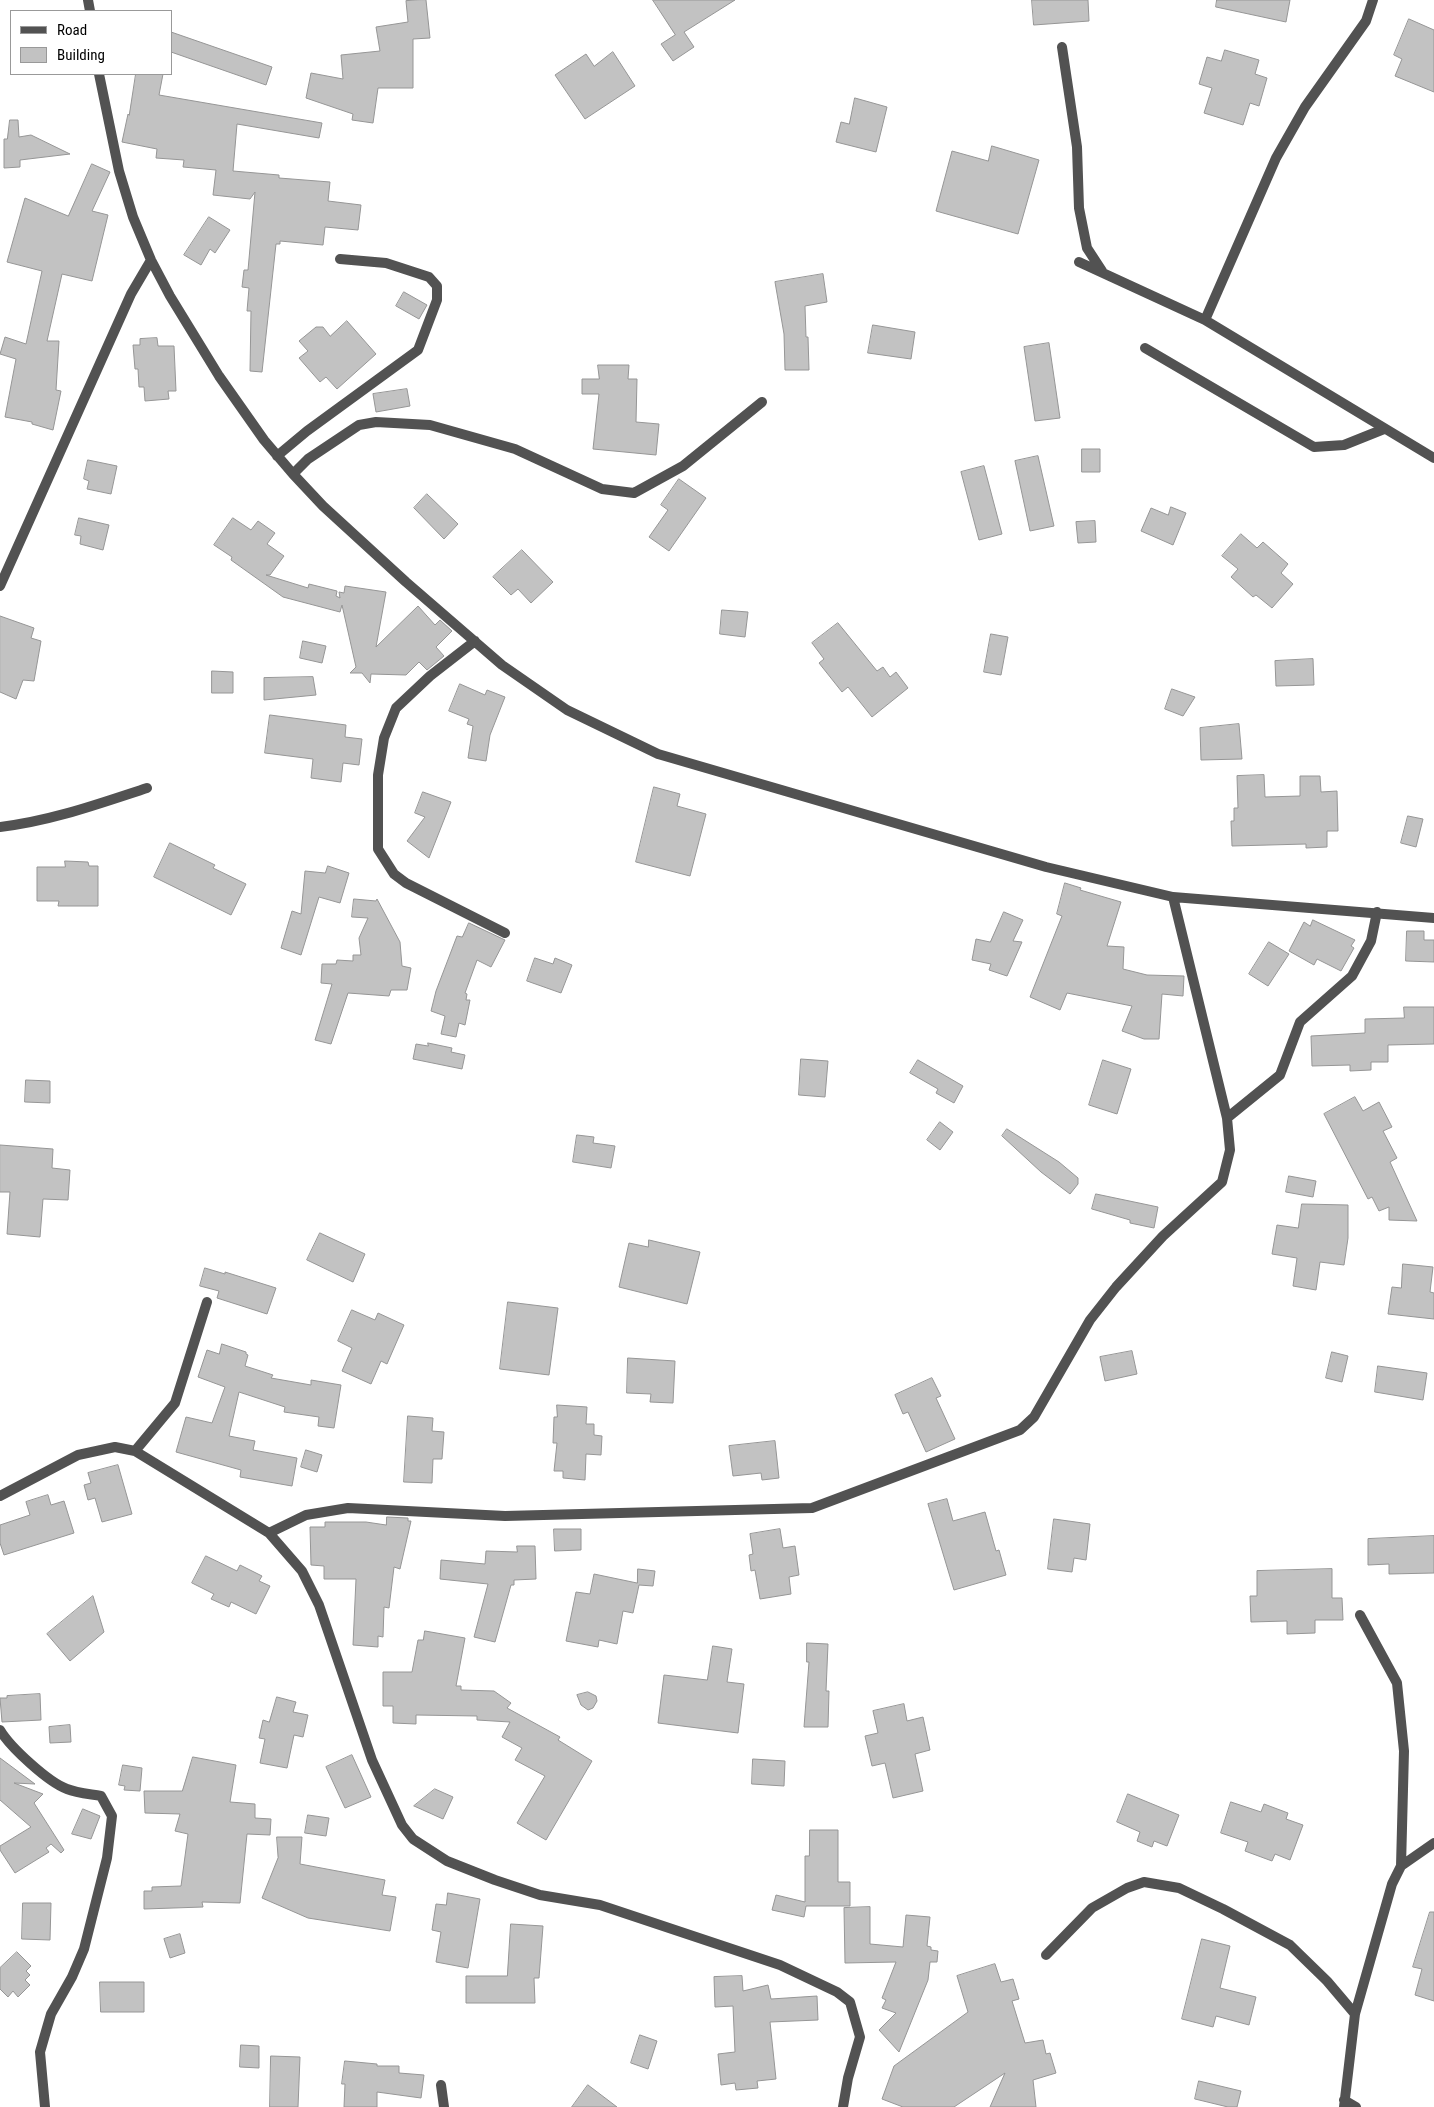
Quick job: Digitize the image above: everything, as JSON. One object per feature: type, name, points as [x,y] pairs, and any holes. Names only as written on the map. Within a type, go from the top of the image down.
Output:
[{"type":"street","points":[[1206,320],[1276,158],[1305,107],[1366,21],[1373,0]]},
{"type":"street","points":[[1062,47],[1077,147],[1079,208],[1087,248],[1102,272]]},
{"type":"street","points":[[99,75],[120,171],[133,217],[151,260],[170,296],[244,413],[292,474],[406,582],[502,664],[567,710],[658,754],[1046,867],[1173,897],[1433,916]]},
{"type":"street","points":[[277,456],[307,431],[418,350],[437,300],[437,286],[429,277],[386,263],[340,259]]},
{"type":"street","points":[[0,586],[131,294],[151,260]]},
{"type":"street","points":[[1079,262],[1206,320],[1434,458]]},
{"type":"street","points":[[1144,348],[1314,447],[1344,445],[1384,429]]},
{"type":"street","points":[[292,474],[308,459],[358,425],[376,422],[430,425],[515,449],[602,489],[634,493],[682,466],[762,402]]},
{"type":"street","points":[[475,641],[430,676],[396,708],[384,738],[378,775],[378,849],[394,874],[406,883],[505,933]]},
{"type":"street","points":[[0,827],[41,822],[61,817],[147,788]]},
{"type":"street","points":[[269,1533],[306,1515],[348,1508],[505,1516],[812,1508],[1020,1430],[1034,1417],[1090,1320],[1116,1287],[1163,1236],[1222,1182],[1230,1150],[1227,1118],[1173,897]]},
{"type":"street","points":[[1227,1118],[1280,1075],[1300,1022],[1352,976],[1371,941],[1377,912]]},
{"type":"street","points":[[135,1451],[175,1403],[207,1302]]},
{"type":"street","points":[[0,1496],[78,1455],[115,1447],[135,1451],[269,1533],[302,1571],[320,1605],[372,1760],[402,1825],[413,1839],[447,1861],[495,1880],[540,1895],[600,1905],[780,1965],[837,1992],[850,2002],[860,2037],[848,2078],[844,2107]]},
{"type":"street","points":[[1356,2107],[1344,2104],[1355,2014],[1392,1884],[1401,1866],[1404,1751],[1397,1683],[1360,1615]]},
{"type":"street","points":[[0,1730],[10,1743],[41,1772],[66,1789],[101,1796],[112,1816],[107,1858],[84,1949],[72,1977],[51,2014],[40,2052],[45,2107]]},
{"type":"street","points":[[1401,1866],[1434,1843]]},
{"type":"street","points":[[1046,1955],[1092,1908],[1127,1888],[1144,1882],[1179,1888],[1223,1908],[1290,1945],[1328,1981],[1355,2014]]},
{"type":"street","points":[[440,2085],[444,2107]]},
{"type":"building","points":[[426,0],[430,38],[413,39],[413,88],[378,88],[373,123],[352,120],[353,114],[306,98],[311,73],[343,79],[341,55],[380,51],[376,27],[408,22],[406,1]]},
{"type":"building","points":[[653,0],[735,0],[684,32],[694,47],[673,61],[661,44],[675,35]]},
{"type":"building","points":[[1032,0],[1088,0],[1089,21],[1034,25]]},
{"type":"building","points":[[1217,0],[1290,0],[1286,22],[1216,7]]},
{"type":"building","points":[[1409,19],[1434,30],[1434,92],[1395,76],[1402,59],[1394,55]]},
{"type":"building","points":[[172,32],[272,67],[266,85],[172,52]]},
{"type":"building","points":[[1225,50],[1259,60],[1255,74],[1267,78],[1259,106],[1250,103],[1243,125],[1204,113],[1212,88],[1199,84],[1207,57],[1221,61]]},
{"type":"building","points":[[613,52],[635,86],[585,119],[555,75],[586,54],[594,66]]},
{"type":"building","points":[[136,75],[163,75],[159,95],[322,123],[319,138],[237,124],[233,171],[279,175],[279,178],[330,182],[328,201],[361,205],[358,230],[325,227],[323,245],[280,241],[280,244],[276,244],[262,372],[250,371],[251,311],[247,311],[249,288],[242,287],[244,270],[248,270],[255,192],[250,199],[213,195],[216,170],[183,167],[184,160],[156,158],[157,149],[122,142]]},
{"type":"building","points":[[855,98],[887,107],[876,152],[836,142],[841,122],[849,124]]},
{"type":"building","points":[[10,120],[18,120],[19,137],[31,135],[70,154],[20,160],[20,167],[4,168],[4,139],[7,139]]},
{"type":"building","points":[[992,146],[1039,160],[1018,234],[936,211],[952,151],[988,161]]},
{"type":"building","points":[[92,164],[110,172],[92,211],[108,215],[92,281],[62,274],[47,341],[59,341],[56,390],[61,391],[53,430],[32,424],[32,422],[5,417],[16,359],[0,354],[5,337],[26,344],[42,271],[7,262],[25,198],[68,216]]},
{"type":"building","points":[[209,217],[230,230],[215,253],[210,249],[201,265],[184,255]]},
{"type":"building","points":[[823,274],[827,302],[805,306],[809,370],[785,370],[784,334],[775,282]]},
{"type":"building","points":[[404,292],[427,305],[419,319],[396,306]]},
{"type":"building","points":[[347,321],[376,354],[337,389],[326,377],[320,382],[299,358],[308,351],[299,341],[316,327],[323,327],[330,336]]},
{"type":"building","points":[[873,325],[915,332],[911,359],[868,353]]},
{"type":"building","points":[[157,338],[158,346],[174,346],[176,391],[168,391],[169,399],[145,401],[144,387],[139,387],[138,369],[135,369],[133,345],[140,345],[140,339]]},
{"type":"building","points":[[1049,343],[1060,418],[1035,421],[1024,347]]},
{"type":"building","points":[[598,365],[629,365],[628,379],[637,379],[636,422],[659,424],[656,455],[593,449],[599,394],[582,394],[582,379],[599,379]]},
{"type":"building","points":[[407,389],[410,406],[376,412],[373,394]]},
{"type":"building","points":[[1082,449],[1100,449],[1100,472],[1082,472]]},
{"type":"building","points":[[1038,456],[1054,526],[1030,531],[1015,461]]},
{"type":"building","points":[[88,460],[117,466],[111,494],[87,489],[89,481],[84,479]]},
{"type":"building","points":[[984,466],[1002,534],[979,540],[961,472]]},
{"type":"building","points":[[679,479],[706,498],[669,551],[649,537],[668,510],[661,505]]},
{"type":"building","points":[[427,494],[458,524],[444,539],[414,508]]},
{"type":"building","points":[[1171,507],[1186,513],[1173,545],[1141,531],[1151,508],[1168,515]]},
{"type":"building","points":[[79,518],[109,525],[103,550],[80,544],[81,536],[75,535]]},
{"type":"building","points":[[233,518],[251,530],[258,521],[275,533],[267,544],[284,556],[270,575],[266,575],[308,588],[309,584],[337,591],[336,596],[340,598],[339,592],[344,593],[345,586],[386,592],[376,647],[418,606],[435,625],[440,620],[452,631],[436,647],[444,656],[427,670],[419,662],[406,675],[371,674],[370,683],[362,673],[350,673],[356,667],[342,605],[340,612],[283,597],[231,560],[232,557],[214,545]]},
{"type":"building","points":[[1095,521],[1096,542],[1078,543],[1076,522]]},
{"type":"building","points":[[1241,534],[1257,548],[1263,542],[1288,564],[1281,573],[1293,584],[1272,608],[1256,595],[1253,597],[1231,577],[1238,569],[1222,556]]},
{"type":"building","points":[[522,550],[553,582],[531,603],[518,589],[511,595],[493,577]]},
{"type":"building","points":[[722,610],[748,612],[745,637],[720,634]]},
{"type":"building","points":[[0,616],[34,628],[31,638],[41,641],[34,681],[23,680],[16,699],[0,692]]},
{"type":"building","points":[[838,623],[877,671],[883,667],[890,677],[896,672],[908,688],[872,717],[848,687],[842,692],[819,663],[824,659],[812,643]]},
{"type":"building","points":[[991,634],[1008,637],[1001,675],[984,672]]},
{"type":"building","points":[[303,641],[326,646],[322,663],[300,658]]},
{"type":"building","points":[[1313,659],[1314,685],[1276,686],[1275,661]]},
{"type":"building","points":[[212,671],[233,672],[233,693],[212,693]]},
{"type":"building","points":[[313,677],[316,695],[264,700],[264,678]]},
{"type":"building","points":[[460,684],[485,695],[487,690],[505,697],[490,735],[486,761],[468,758],[473,726],[467,724],[469,719],[449,711]]},
{"type":"building","points":[[1172,689],[1195,697],[1183,716],[1165,709]]},
{"type":"building","points":[[270,715],[346,725],[345,737],[362,739],[359,765],[343,763],[341,782],[311,778],[313,759],[265,753]]},
{"type":"building","points":[[1239,724],[1242,759],[1201,760],[1200,728]]},
{"type":"building","points":[[1264,775],[1265,797],[1300,796],[1300,776],[1320,776],[1321,792],[1337,791],[1338,831],[1327,831],[1327,847],[1306,848],[1306,844],[1232,846],[1231,821],[1234,821],[1234,808],[1238,808],[1237,776]]},
{"type":"building","points":[[654,787],[680,794],[677,806],[706,814],[690,876],[636,862]]},
{"type":"building","points":[[423,792],[451,802],[429,858],[407,841],[425,817],[415,813]]},
{"type":"building","points":[[1408,816],[1423,819],[1416,847],[1401,843]]},
{"type":"building","points":[[170,843],[215,865],[213,868],[246,884],[231,915],[154,877]]},
{"type":"building","points":[[65,861],[88,862],[89,866],[98,866],[98,906],[58,906],[59,901],[37,901],[37,867],[65,867]]},
{"type":"building","points":[[328,866],[349,873],[340,903],[319,897],[301,955],[281,948],[292,911],[301,914],[305,871],[325,873]]},
{"type":"building","points":[[1065,883],[1081,888],[1080,890],[1121,902],[1107,946],[1124,947],[1123,969],[1147,975],[1184,976],[1183,996],[1162,994],[1159,1039],[1144,1039],[1122,1031],[1132,1006],[1067,993],[1060,1010],[1030,997],[1062,916],[1057,914]]},
{"type":"building","points":[[354,899],[376,901],[377,899],[400,942],[402,966],[411,968],[407,990],[391,990],[389,996],[348,993],[331,1044],[315,1040],[332,984],[321,983],[322,964],[336,964],[337,960],[353,961],[353,955],[361,955],[359,938],[368,918],[352,917]]},
{"type":"building","points":[[1004,912],[1023,920],[1013,941],[1022,942],[1007,976],[989,970],[991,964],[972,960],[976,939],[990,942]]},
{"type":"building","points":[[1313,920],[1355,940],[1351,946],[1354,948],[1341,971],[1317,959],[1314,965],[1289,951],[1304,922],[1310,926]]},
{"type":"building","points":[[469,923],[505,940],[491,967],[477,960],[465,993],[467,994],[466,1000],[470,1000],[465,1025],[459,1023],[456,1037],[441,1034],[445,1016],[431,1011],[436,991],[457,936],[462,937]]},
{"type":"building","points":[[1407,931],[1424,931],[1424,940],[1434,940],[1434,962],[1406,961]]},
{"type":"building","points":[[1269,942],[1289,954],[1268,986],[1249,974]]},
{"type":"building","points":[[535,958],[553,964],[555,958],[572,965],[561,993],[527,981]]},
{"type":"building","points":[[1404,1007],[1434,1007],[1434,1044],[1388,1045],[1388,1062],[1371,1062],[1371,1070],[1350,1071],[1350,1065],[1312,1066],[1311,1036],[1365,1033],[1365,1019],[1404,1018]]},
{"type":"building","points":[[428,1043],[452,1048],[451,1052],[465,1055],[462,1069],[413,1059],[416,1044],[428,1046]]},
{"type":"building","points":[[801,1059],[828,1061],[825,1097],[799,1095]]},
{"type":"building","points":[[918,1060],[963,1086],[954,1103],[936,1093],[938,1089],[910,1073]]},
{"type":"building","points":[[1103,1060],[1131,1069],[1117,1114],[1089,1105]]},
{"type":"building","points":[[26,1080],[50,1081],[50,1103],[25,1102]]},
{"type":"building","points":[[1355,1097],[1363,1111],[1379,1102],[1392,1127],[1383,1131],[1397,1158],[1390,1162],[1417,1221],[1389,1220],[1389,1207],[1379,1211],[1372,1197],[1368,1199],[1324,1114]]},
{"type":"building","points":[[940,1122],[953,1132],[940,1150],[927,1140]]},
{"type":"building","points":[[1007,1129],[1059,1162],[1078,1178],[1078,1184],[1070,1194],[1041,1172],[1002,1136]]},
{"type":"building","points":[[577,1135],[594,1137],[593,1143],[615,1146],[611,1168],[573,1162]]},
{"type":"building","points":[[0,1145],[53,1149],[52,1168],[70,1170],[68,1200],[43,1199],[40,1237],[7,1234],[10,1192],[0,1192]]},
{"type":"building","points":[[1289,1176],[1316,1181],[1313,1197],[1286,1192]]},
{"type":"building","points":[[1096,1194],[1158,1207],[1154,1228],[1130,1223],[1130,1220],[1092,1209]]},
{"type":"building","points":[[1302,1204],[1348,1205],[1348,1238],[1344,1265],[1320,1262],[1316,1290],[1293,1286],[1297,1258],[1272,1254],[1277,1225],[1298,1228]]},
{"type":"building","points":[[320,1233],[365,1254],[353,1282],[307,1260]]},
{"type":"building","points":[[649,1240],[700,1252],[687,1304],[619,1287],[629,1243],[648,1247]]},
{"type":"building","points":[[1403,1264],[1433,1267],[1430,1292],[1434,1293],[1434,1319],[1388,1314],[1392,1287],[1401,1288]]},
{"type":"building","points":[[205,1268],[225,1274],[225,1272],[276,1288],[267,1314],[217,1298],[219,1291],[200,1286]]},
{"type":"building","points":[[508,1302],[558,1308],[549,1375],[500,1369]]},
{"type":"building","points":[[352,1310],[375,1320],[378,1313],[404,1325],[387,1364],[381,1361],[371,1384],[342,1371],[352,1348],[338,1341]]},
{"type":"building","points":[[222,1344],[246,1352],[248,1355],[245,1366],[273,1375],[271,1378],[311,1385],[311,1380],[341,1385],[334,1428],[318,1426],[319,1417],[284,1412],[285,1407],[239,1392],[229,1436],[255,1441],[253,1450],[297,1458],[292,1486],[240,1477],[241,1470],[176,1452],[186,1417],[212,1423],[225,1387],[198,1377],[207,1350],[219,1354]]},
{"type":"building","points":[[1132,1351],[1137,1374],[1105,1381],[1100,1357]]},
{"type":"building","points":[[1332,1352],[1348,1356],[1342,1382],[1326,1378]]},
{"type":"building","points":[[628,1358],[675,1361],[673,1403],[650,1402],[651,1394],[627,1393]]},
{"type":"building","points":[[1378,1366],[1427,1373],[1423,1400],[1375,1392]]},
{"type":"building","points":[[932,1378],[941,1396],[936,1398],[955,1439],[926,1452],[908,1412],[903,1414],[895,1395]]},
{"type":"building","points":[[557,1405],[587,1407],[586,1424],[594,1424],[594,1435],[602,1436],[601,1455],[586,1454],[585,1480],[563,1478],[563,1471],[554,1471],[557,1443],[553,1443],[554,1417],[557,1417]]},
{"type":"building","points":[[408,1416],[433,1418],[432,1431],[444,1432],[442,1459],[433,1459],[432,1483],[404,1482]]},
{"type":"building","points":[[775,1441],[779,1478],[762,1480],[761,1473],[733,1476],[729,1446]]},
{"type":"building","points":[[306,1450],[322,1455],[317,1472],[301,1467]]},
{"type":"building","points":[[118,1465],[132,1514],[102,1522],[95,1498],[88,1500],[84,1485],[91,1483],[88,1473]]},
{"type":"building","points":[[48,1495],[51,1505],[64,1501],[74,1533],[4,1555],[0,1543],[0,1525],[30,1515],[26,1502]]},
{"type":"building","points":[[947,1499],[953,1521],[985,1512],[996,1551],[999,1550],[1006,1575],[954,1590],[928,1504]]},
{"type":"building","points":[[387,1517],[408,1518],[408,1521],[411,1521],[400,1569],[394,1567],[389,1608],[384,1607],[383,1637],[378,1636],[378,1647],[353,1645],[356,1579],[324,1579],[324,1566],[311,1565],[310,1527],[325,1527],[325,1522],[366,1522],[386,1525]]},
{"type":"building","points":[[1054,1519],[1090,1524],[1086,1560],[1074,1558],[1072,1572],[1048,1569]]},
{"type":"building","points":[[554,1529],[581,1529],[581,1550],[555,1551]]},
{"type":"building","points":[[780,1529],[783,1548],[795,1546],[799,1575],[789,1577],[791,1594],[760,1599],[755,1570],[751,1571],[749,1555],[753,1554],[750,1534]]},
{"type":"building","points":[[1434,1536],[1434,1573],[1389,1574],[1389,1564],[1368,1565],[1368,1539]]},
{"type":"building","points":[[517,1546],[535,1546],[536,1579],[514,1580],[495,1642],[474,1637],[488,1584],[440,1579],[441,1560],[485,1564],[486,1551],[517,1552]]},
{"type":"building","points":[[206,1556],[237,1571],[240,1565],[262,1576],[259,1581],[270,1586],[256,1614],[231,1602],[229,1607],[211,1599],[214,1594],[192,1583]]},
{"type":"building","points":[[638,1569],[655,1571],[653,1586],[639,1585],[633,1613],[623,1611],[617,1644],[599,1640],[598,1647],[566,1641],[576,1592],[590,1594],[594,1574],[637,1583]]},
{"type":"building","points":[[1332,1569],[1332,1598],[1342,1598],[1343,1620],[1315,1620],[1315,1633],[1287,1634],[1287,1621],[1251,1622],[1250,1596],[1257,1596],[1257,1571]]},
{"type":"building","points":[[93,1596],[104,1632],[70,1661],[47,1634]]},
{"type":"building","points":[[425,1631],[465,1638],[456,1686],[461,1686],[461,1690],[494,1691],[511,1703],[507,1708],[560,1737],[558,1740],[592,1761],[546,1840],[517,1823],[545,1776],[515,1760],[522,1748],[502,1737],[510,1722],[477,1720],[477,1716],[416,1715],[416,1724],[393,1723],[393,1706],[383,1706],[383,1672],[412,1672],[418,1640],[423,1640]]},
{"type":"building","points":[[807,1643],[828,1644],[826,1691],[829,1691],[828,1727],[804,1727],[809,1662],[807,1662]]},
{"type":"building","points":[[713,1646],[732,1649],[727,1682],[744,1684],[738,1733],[658,1723],[664,1675],[707,1680]]},
{"type":"building","points":[[588,1692],[596,1696],[597,1701],[593,1708],[588,1710],[581,1705],[577,1695]]},
{"type":"building","points":[[40,1694],[41,1720],[2,1722],[0,1698]]},
{"type":"building","points":[[277,1697],[296,1702],[293,1712],[308,1715],[303,1737],[294,1735],[287,1768],[260,1763],[265,1739],[259,1738],[263,1720],[269,1722]]},
{"type":"building","points":[[904,1704],[907,1721],[923,1717],[930,1750],[915,1754],[923,1791],[893,1798],[885,1763],[872,1766],[865,1736],[878,1733],[873,1711]]},
{"type":"building","points":[[70,1725],[71,1742],[50,1743],[49,1727]]},
{"type":"building","points":[[352,1755],[371,1797],[345,1808],[326,1767]]},
{"type":"building","points":[[193,1757],[236,1765],[230,1802],[255,1804],[255,1818],[271,1819],[270,1835],[247,1834],[240,1903],[202,1902],[203,1907],[144,1909],[144,1891],[152,1891],[152,1887],[181,1886],[188,1834],[175,1831],[180,1814],[145,1813],[144,1791],[182,1791]]},
{"type":"building","points":[[0,1758],[35,1784],[14,1783],[43,1794],[34,1803],[64,1850],[61,1853],[51,1844],[46,1848],[49,1852],[15,1873],[0,1850],[0,1846],[31,1827],[0,1800]]},
{"type":"building","points":[[753,1759],[785,1761],[784,1786],[752,1784]]},
{"type":"building","points":[[123,1765],[142,1768],[140,1791],[124,1790],[125,1786],[119,1785]]},
{"type":"building","points":[[435,1789],[453,1797],[443,1819],[414,1806]]},
{"type":"building","points":[[1128,1794],[1179,1815],[1167,1846],[1154,1841],[1152,1847],[1137,1841],[1140,1832],[1117,1822]]},
{"type":"building","points":[[1231,1802],[1261,1812],[1264,1804],[1288,1813],[1286,1819],[1303,1825],[1290,1860],[1275,1854],[1272,1861],[1245,1851],[1248,1842],[1221,1833]]},
{"type":"building","points":[[83,1809],[100,1816],[91,1839],[72,1834]]},
{"type":"building","points":[[308,1815],[329,1818],[326,1836],[305,1833]]},
{"type":"building","points":[[810,1830],[838,1830],[838,1882],[850,1882],[850,1906],[806,1906],[804,1917],[772,1910],[776,1895],[805,1902],[805,1856],[809,1856]]},
{"type":"building","points":[[277,1837],[302,1837],[300,1864],[385,1880],[382,1895],[396,1897],[390,1931],[308,1918],[262,1898],[278,1858]]},
{"type":"building","points":[[448,1893],[480,1899],[468,1968],[436,1962],[441,1932],[432,1930],[436,1904],[446,1905]]},
{"type":"building","points":[[23,1903],[51,1903],[50,1940],[22,1939]]},
{"type":"building","points":[[870,1907],[870,1944],[903,1947],[906,1915],[930,1917],[927,1946],[931,1947],[931,1950],[938,1951],[937,1962],[930,1962],[928,1980],[899,2052],[879,2030],[896,2013],[882,2008],[886,2000],[882,1998],[896,1962],[845,1963],[844,1908]]},
{"type":"building","points":[[1430,1912],[1434,1912],[1434,2001],[1415,1995],[1422,1969],[1413,1967]]},
{"type":"building","points":[[511,1924],[543,1926],[539,1978],[534,1978],[535,2003],[466,2003],[466,1976],[507,1976]]},
{"type":"building","points":[[180,1934],[185,1953],[170,1958],[164,1939]]},
{"type":"building","points":[[1202,1939],[1230,1946],[1220,1988],[1256,1997],[1249,2025],[1216,2016],[1213,2027],[1182,2019]]},
{"type":"building","points":[[17,1952],[31,1966],[26,1971],[30,1975],[25,1980],[30,1985],[18,1997],[13,1991],[8,1997],[0,1989],[0,1968]]},
{"type":"building","points":[[995,1964],[1001,1982],[1013,1979],[1019,1999],[1012,2001],[1025,2043],[1043,2040],[1046,2054],[1050,2053],[1056,2073],[1033,2080],[1036,2107],[990,2107],[1005,2073],[954,2107],[903,2107],[882,2099],[894,2066],[968,2012],[957,1976]]},
{"type":"building","points":[[742,1976],[743,1991],[768,1985],[771,1999],[817,1996],[818,2020],[770,2022],[776,2079],[757,2081],[758,2088],[736,2090],[735,2083],[721,2085],[718,2054],[735,2052],[733,2006],[715,2007],[714,1977]]},
{"type":"building","points":[[100,1982],[144,1982],[144,2012],[101,2012]]},
{"type":"building","points":[[640,2035],[657,2041],[648,2069],[631,2063]]},
{"type":"building","points":[[241,2045],[259,2046],[259,2068],[240,2067]]},
{"type":"building","points":[[271,2056],[300,2057],[298,2107],[270,2107]]},
{"type":"building","points":[[345,2061],[377,2064],[377,2066],[399,2066],[399,2073],[424,2075],[421,2098],[377,2092],[377,2107],[344,2107],[345,2084],[342,2084]]},
{"type":"building","points":[[1199,2081],[1241,2091],[1237,2107],[1228,2107],[1195,2099]]},
{"type":"building","points":[[588,2085],[617,2107],[572,2107]]}]
